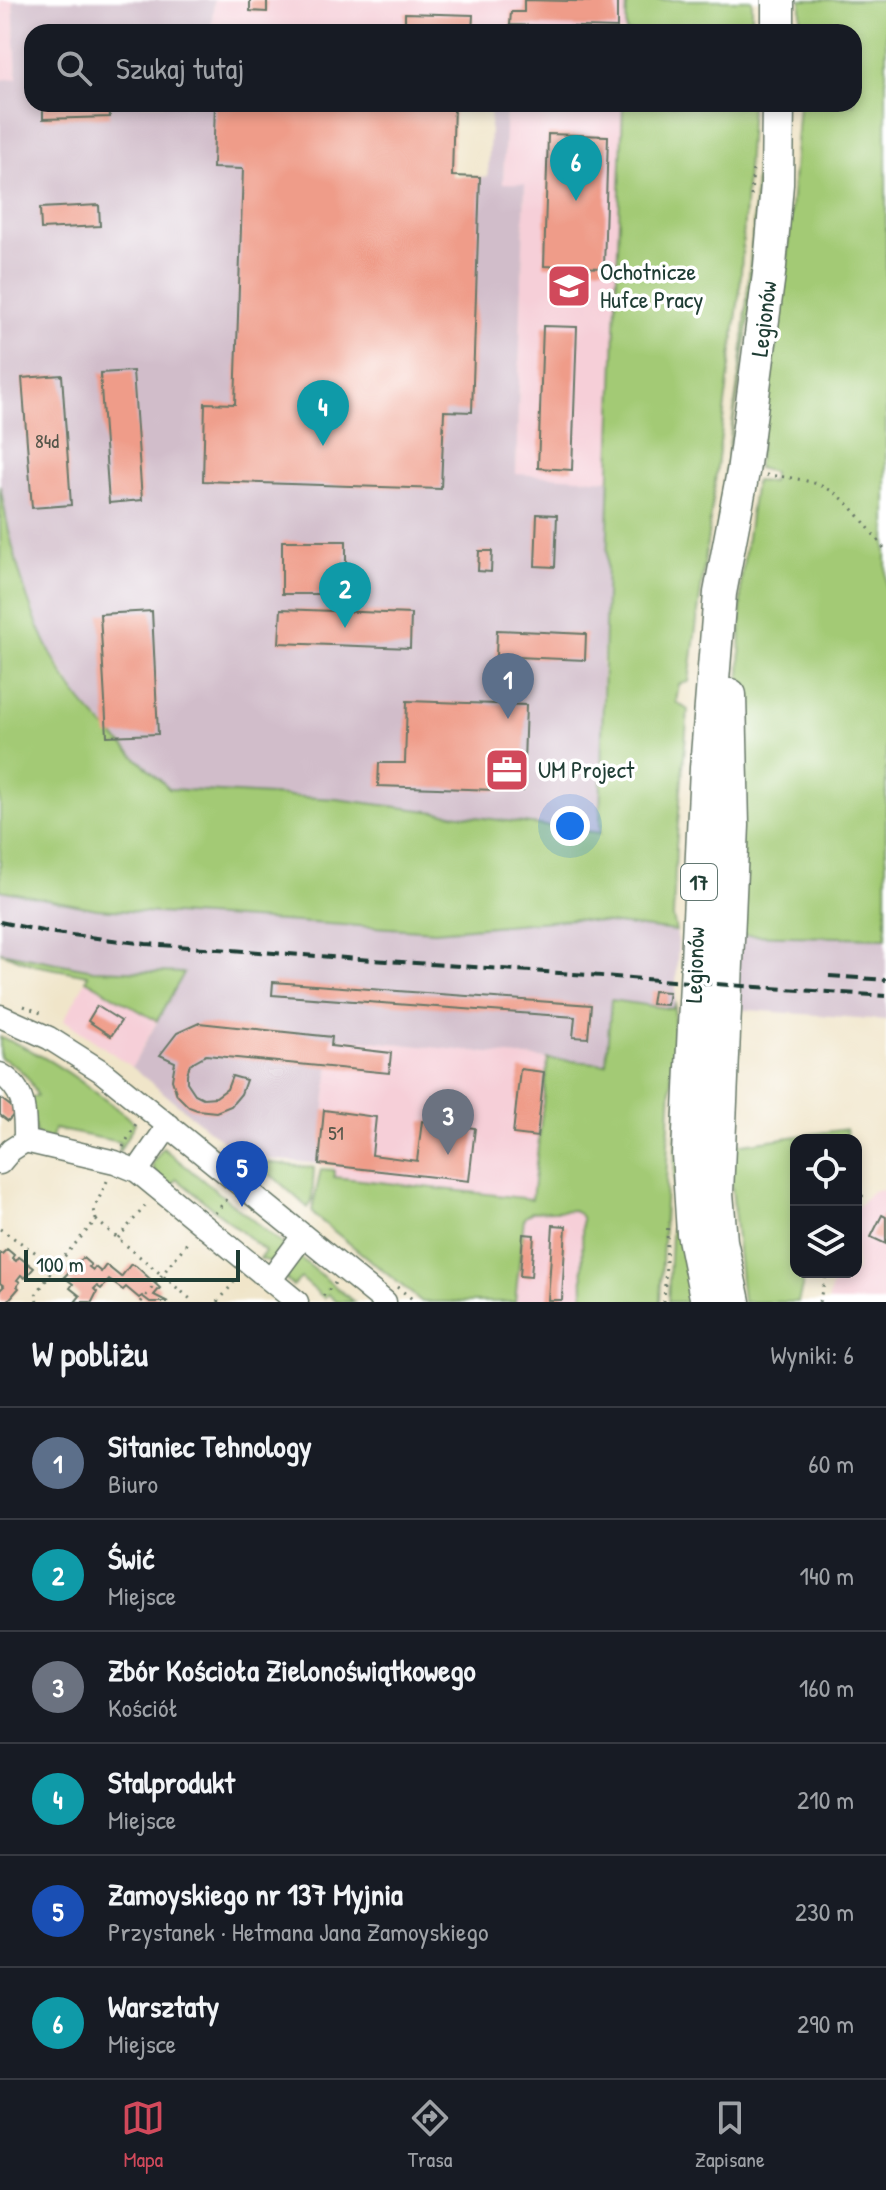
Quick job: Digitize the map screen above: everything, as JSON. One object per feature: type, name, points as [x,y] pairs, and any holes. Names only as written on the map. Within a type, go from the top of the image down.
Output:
[{"type":"highway","points":[[778,0],[778,24]]},
{"type":"highway","name":"Legionów","points":[[707,1302],[693,1233],[688,1138],[706,756],[720,593],[743,472],[770,266],[777,184],[778,112]]},
{"type":"highway","name":"Legionów","points":[[733,532],[730,695],[733,825],[717,1193],[721,1241],[734,1302]]},
{"type":"street","points":[[0,1016],[78,1055],[169,1125],[385,1302]]},
{"type":"street","points":[[0,1074],[18,1088],[22,1097],[25,1141]]},
{"type":"street","points":[[137,1171],[169,1125]]},
{"type":"street","points":[[0,1163],[11,1150],[25,1141],[115,1162],[137,1171],[210,1218],[286,1294],[303,1236]]},
{"type":"path","points":[[743,472],[821,484],[846,501],[886,551]]},
{"type":"path","points":[[862,1196],[867,1191]]},
{"type":"path","points":[[141,1302],[228,1197]]},
{"type":"path","points":[[118,1238],[148,1203]]},
{"type":"path","points":[[37,1302],[35,1296],[56,1266],[96,1220],[194,1302]]},
{"type":"path","points":[[0,1229],[56,1266]]},
{"type":"path","points":[[218,1302],[239,1276]]},
{"type":"path","points":[[819,1302],[825,1278]]},
{"type":"path","points":[[323,1296],[335,1283]]},
{"type":"shaded area","points":[[0,0],[13,0],[17,79],[0,80]]},
{"type":"shaded area","points":[[13,0],[214,0],[212,24],[24,24],[24,112],[215,112],[214,168],[488,177],[491,112],[506,112],[503,183],[525,184],[516,474],[611,480],[602,667],[600,833],[336,799],[169,790],[82,702],[45,642],[24,584],[5,516],[0,485],[0,80],[17,78]]},
{"type":"shaded area","points":[[214,0],[627,0],[626,24],[212,24]]},
{"type":"shaded area","name":"Ochotnicze Hufce Pracy","points":[[506,112],[623,112],[611,480],[516,475],[525,185],[503,184]]},
{"type":"shaded area","points":[[0,890],[97,909],[435,931],[574,919],[676,931],[675,1005],[672,1009],[642,1006],[606,1065],[332,1037],[319,1164],[241,1156],[132,1067],[184,973],[93,970],[0,952]]},
{"type":"shaded area","points":[[738,935],[886,938],[886,1020],[734,1009]]},
{"type":"shaded area","points":[[86,980],[157,1021],[132,1067],[64,1020]]},
{"type":"shaded area","points":[[332,1037],[548,1059],[532,1199],[333,1177],[334,1166],[319,1164]]},
{"type":"shaded area","points":[[886,1190],[886,1302],[828,1302],[834,1278],[862,1278],[862,1202],[872,1191]]},
{"type":"shaded area","points":[[574,1210],[582,1217],[583,1302],[515,1302],[524,1218],[532,1212]]},
{"type":"green space","points":[[627,0],[752,0],[752,24],[626,24]]},
{"type":"green space","points":[[801,0],[886,0],[886,938],[738,935],[741,580],[755,481],[772,482],[773,472],[757,468],[786,274],[798,112],[862,112],[862,24],[801,24]]},
{"type":"green space","points":[[623,112],[751,112],[740,289],[689,682],[679,684],[676,702],[688,710],[676,847],[673,917],[676,931],[574,919],[435,931],[97,909],[0,890],[0,485],[19,571],[51,653],[82,702],[169,789],[336,799],[600,833]]},
{"type":"green space","points":[[760,112],[759,194],[751,307],[707,597],[742,356]]},
{"type":"green space","points":[[0,952],[93,970],[184,973],[157,1021],[86,980],[88,975],[34,965]]},
{"type":"green space","points":[[611,1000],[672,1009],[675,1005],[660,1302],[583,1302],[582,1217],[574,1210],[532,1212],[524,1218],[515,1302],[422,1302],[314,1215],[312,1211],[321,1169],[334,1170],[334,1177],[532,1199],[548,1059],[606,1064]]},
{"type":"green space","points":[[681,1017],[699,1302],[668,1302]]},
{"type":"green space","points":[[0,1037],[54,1064],[135,1123],[119,1152],[120,1142],[54,1129],[52,1140],[36,1134],[29,1098],[37,1096],[23,1073],[0,1057]]},
{"type":"green space","points":[[846,1129],[847,1134],[811,1134]]},
{"type":"green space","points":[[790,1137],[790,1278],[804,1278],[798,1302],[743,1302],[728,1146]]},
{"type":"green space","points":[[163,1148],[286,1247],[271,1262],[260,1259],[265,1251],[177,1179],[171,1186],[154,1171],[152,1164]]},
{"type":"green space","points":[[247,1160],[314,1168],[312,1201],[308,1208],[276,1179]]},
{"type":"green space","points":[[298,1256],[354,1302],[337,1302],[328,1294],[324,1298],[301,1278],[293,1286],[285,1278]]},
{"type":"building","points":[[250,0],[267,0],[267,12],[250,11]]},
{"type":"building","points":[[524,0],[617,2],[617,24],[510,24],[511,12],[524,12]]},
{"type":"building","points":[[405,13],[473,15],[472,24],[405,24]]},
{"type":"building","points":[[43,112],[110,112],[110,117],[43,119]]},
{"type":"building","points":[[215,112],[454,112],[452,176],[480,177],[472,412],[444,411],[441,489],[203,481],[205,403],[235,404],[243,169],[213,168]]},
{"type":"building","points":[[548,134],[608,136],[604,268],[544,266]]},
{"type":"building","points":[[99,205],[100,226],[41,229],[40,208]]},
{"type":"building","points":[[543,326],[577,327],[572,470],[538,468]]},
{"type":"building","points":[[133,371],[142,500],[109,503],[100,373]]},
{"type":"building","points":[[62,375],[71,505],[32,508],[22,378]]},
{"type":"building","points":[[537,514],[557,515],[555,567],[535,566]]},
{"type":"building","points":[[282,541],[346,541],[346,594],[282,594]]},
{"type":"building","points":[[479,551],[492,551],[491,572],[478,571]]},
{"type":"building","points":[[281,609],[411,614],[410,648],[279,643]]},
{"type":"building","points":[[152,611],[158,734],[107,736],[100,614]]},
{"type":"building","points":[[497,630],[586,634],[585,660],[496,656]]},
{"type":"building","points":[[407,701],[526,705],[523,791],[378,786],[379,763],[405,763]]},
{"type":"building","points":[[273,982],[591,1005],[588,1038],[573,1037],[575,1017],[272,995]]},
{"type":"building","points":[[653,991],[669,992],[667,1005],[651,1004]]},
{"type":"building","points":[[97,1006],[121,1021],[111,1036],[88,1021]]},
{"type":"building","points":[[199,1023],[332,1037],[331,1046],[391,1053],[389,1073],[206,1055],[190,1064],[187,1074],[187,1082],[195,1094],[203,1098],[216,1097],[227,1089],[232,1076],[246,1080],[241,1094],[231,1106],[216,1112],[197,1110],[177,1095],[172,1080],[175,1062],[160,1055],[177,1033]]},
{"type":"building","points":[[520,1069],[544,1072],[537,1137],[513,1134]]},
{"type":"building","points":[[0,1098],[17,1111],[8,1121],[0,1115]]},
{"type":"building","points":[[324,1110],[376,1117],[372,1155],[417,1161],[422,1121],[475,1128],[469,1181],[319,1164]]},
{"type":"building","points":[[882,1215],[886,1217],[886,1244],[871,1237]]},
{"type":"building","points":[[553,1225],[566,1226],[562,1300],[548,1300]]},
{"type":"building","points":[[523,1234],[534,1235],[531,1277],[520,1276]]},
{"type":"building","points":[[7,1249],[16,1261],[19,1257],[34,1268],[25,1278],[21,1275],[17,1280],[20,1282],[19,1288],[7,1302],[0,1302],[0,1290],[4,1286],[0,1283],[0,1253]]},
{"type":"building","points":[[83,1258],[93,1270],[95,1267],[101,1272],[106,1265],[121,1277],[131,1264],[136,1266],[160,1288],[154,1295],[168,1302],[150,1302],[142,1296],[139,1298],[126,1287],[123,1290],[109,1280],[101,1289],[97,1286],[94,1289],[97,1292],[92,1302],[75,1302],[80,1296],[70,1288],[73,1284],[64,1277]]},
{"type":"railway","points":[[0,922],[47,932],[146,944],[886,996]]},
{"type":"railway","points":[[829,976],[886,980]]},
{"type":"place","name":"Warsztaty","points":[[576,201]]},
{"type":"place","name":"Ochotnicze Hufce Pracy","points":[[569,286]]},
{"type":"place","name":"Stalprodukt","points":[[323,446]]},
{"type":"place","name":"Świć","points":[[345,628]]},
{"type":"place","name":"Sitaniec Tehnology","points":[[508,719]]},
{"type":"place","name":"UM Project","points":[[507,770]]},
{"type":"place","name":"Zbór Kościoła Zielonoświątkowego","points":[[448,1155]]},
{"type":"place","name":"Zamoyskiego nr 137 Myjnia","points":[[242,1207]]}]
